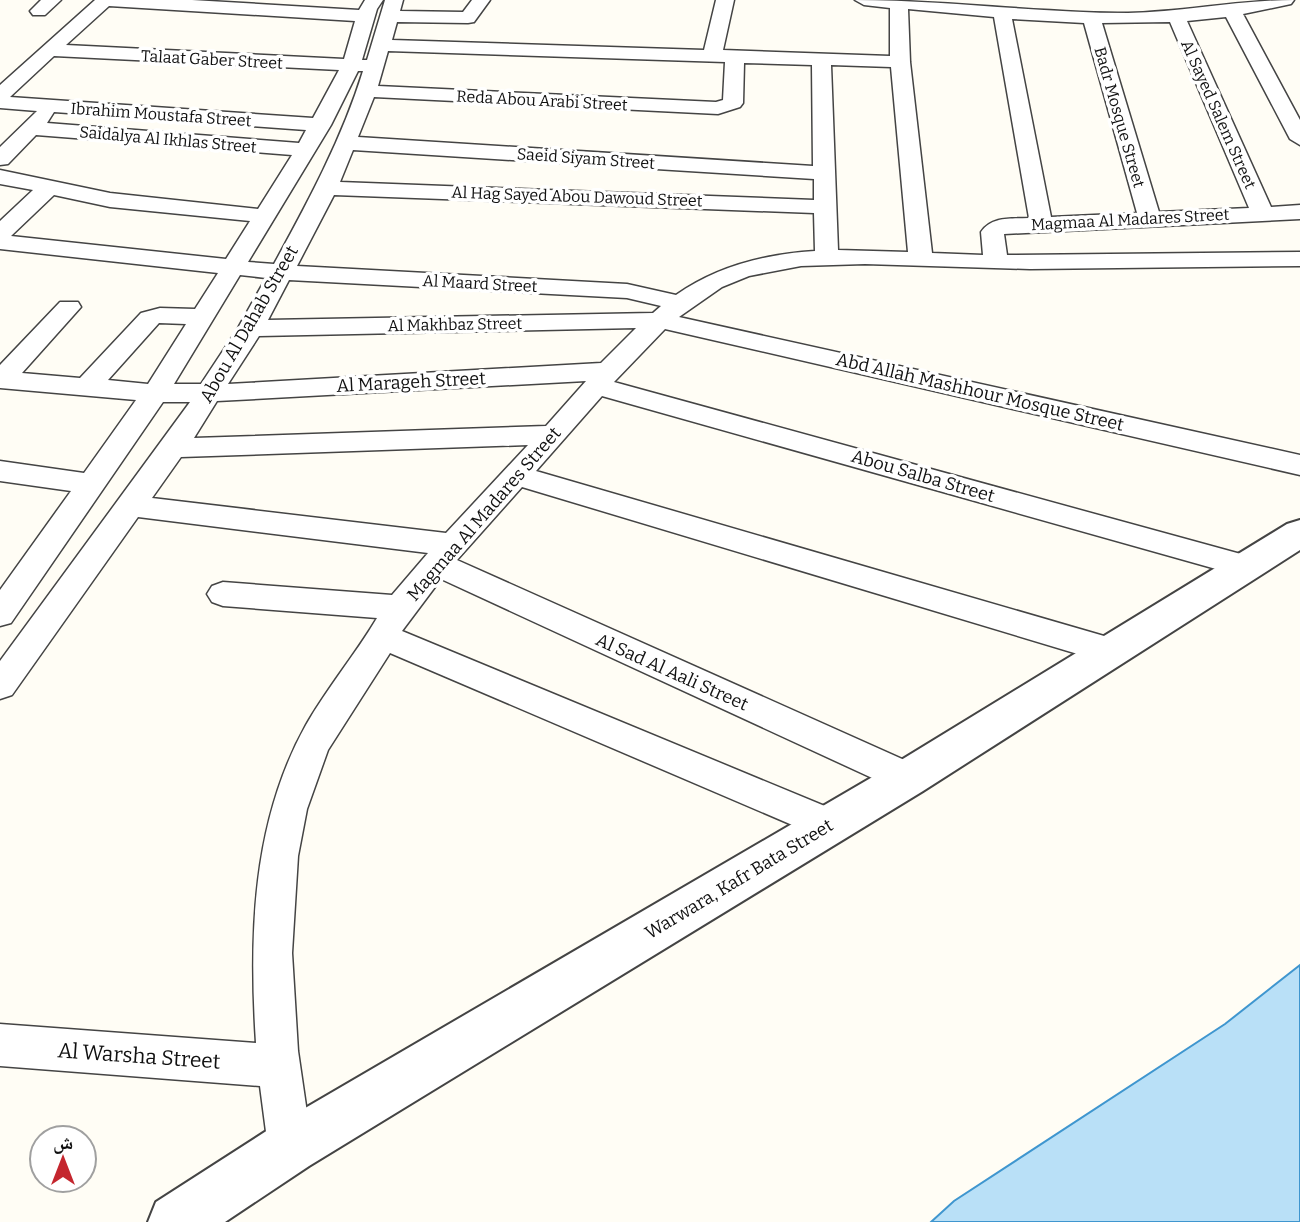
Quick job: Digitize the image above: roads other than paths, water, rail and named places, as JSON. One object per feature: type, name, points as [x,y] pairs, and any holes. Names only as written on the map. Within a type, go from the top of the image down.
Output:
[{"type":"street","points":[[0,96],[105,0],[381,8],[468,18],[481,0]]},
{"type":"street","points":[[712,56],[725,0]]},
{"type":"street","points":[[864,0],[1002,12],[1091,16],[1175,16],[1237,11],[1300,14]]},
{"type":"street","points":[[1237,11],[1285,0]]},
{"type":"street","points":[[899,3],[900,62],[921,261]]},
{"type":"street","name":"Abou Al Dahab Street","points":[[0,686],[212,393],[251,328],[279,272],[327,188],[346,143],[367,91],[369,59],[381,8]]},
{"type":"street","name":"Abou Al Dahab Street","points":[[6,597],[155,393],[321,125],[369,59],[381,8]]},
{"type":"street","points":[[1237,11],[1300,139]]},
{"type":"street","points":[[1002,12],[1041,223]]},
{"type":"street","name":"Badr Mosque Street","points":[[1091,16],[1150,218]]},
{"type":"street","name":"Al Sayed Salem Street","points":[[1175,16],[1263,213]]},
{"type":"street","name":"Talaat Gaber Street","points":[[50,50],[369,59],[712,56],[900,62]]},
{"type":"street","name":"Reda Abou Arabi Street","points":[[367,91],[718,108],[733,103],[735,57]]},
{"type":"street","points":[[821,60],[827,260]]},
{"type":"street","name":"Ibrahim Moustafa Street","points":[[0,102],[321,125]]},
{"type":"street","points":[[0,159],[54,106]]},
{"type":"street","name":"Saidalya Al Ikhlas Street","points":[[30,128],[306,150]]},
{"type":"street","name":"Saeid Siyam Street","points":[[346,143],[826,173]]},
{"type":"street","points":[[0,177],[48,188],[168,208],[263,216]]},
{"type":"street","points":[[0,234],[48,188]]},
{"type":"street","name":"Al Hag Sayed Abou Dawoud Street","points":[[327,188],[827,207]]},
{"type":"street","name":"Magmaa Al Madares Street","points":[[996,262],[992,232],[995,229],[1041,223],[1300,212]]},
{"type":"street","name":"Al Maard Street","points":[[0,242],[279,272],[627,291],[670,312]]},
{"type":"street","name":"Magmaa Al Madares Street","points":[[290,1147],[278,1066],[273,983],[274,903],[287,821],[306,762],[335,708],[392,623],[445,555],[604,378],[670,312],[711,282],[742,270],[774,263],[827,260],[996,262],[1300,259]]},
{"type":"street","points":[[1,380],[69,307]]},
{"type":"street","name":"Al Makhbaz Street","points":[[251,328],[670,312]]},
{"type":"street","name":"Abd Allah Mashhour Mosque Street","points":[[670,312],[1300,465]]},
{"type":"street","points":[[87,387],[150,318],[160,315],[201,317]]},
{"type":"street","name":"Al Marageh Street","points":[[1,380],[155,393],[212,393],[604,378]]},
{"type":"street","name":"Abou Salba Street","points":[[604,378],[1248,567]]},
{"type":"street","points":[[173,448],[553,435]]},
{"type":"street","points":[[0,471],[89,484]]},
{"type":"street","points":[[517,475],[1111,651]]},
{"type":"street","name":"Al Sad Al Aali Street","points":[[131,506],[445,555],[908,778]]},
{"type":"street","name":"Warwara, Kafr Bata Street","points":[[176,1222],[290,1147],[908,778],[1300,533]]},
{"type":"street","points":[[223,594],[392,623],[831,824]]},
{"type":"street","name":"Al Warsha Street","points":[[0,1045],[278,1066]]},
{"type":"water","points":[[1300,965],[1300,1222],[931,1222],[954,1201],[1225,1024]]}]
